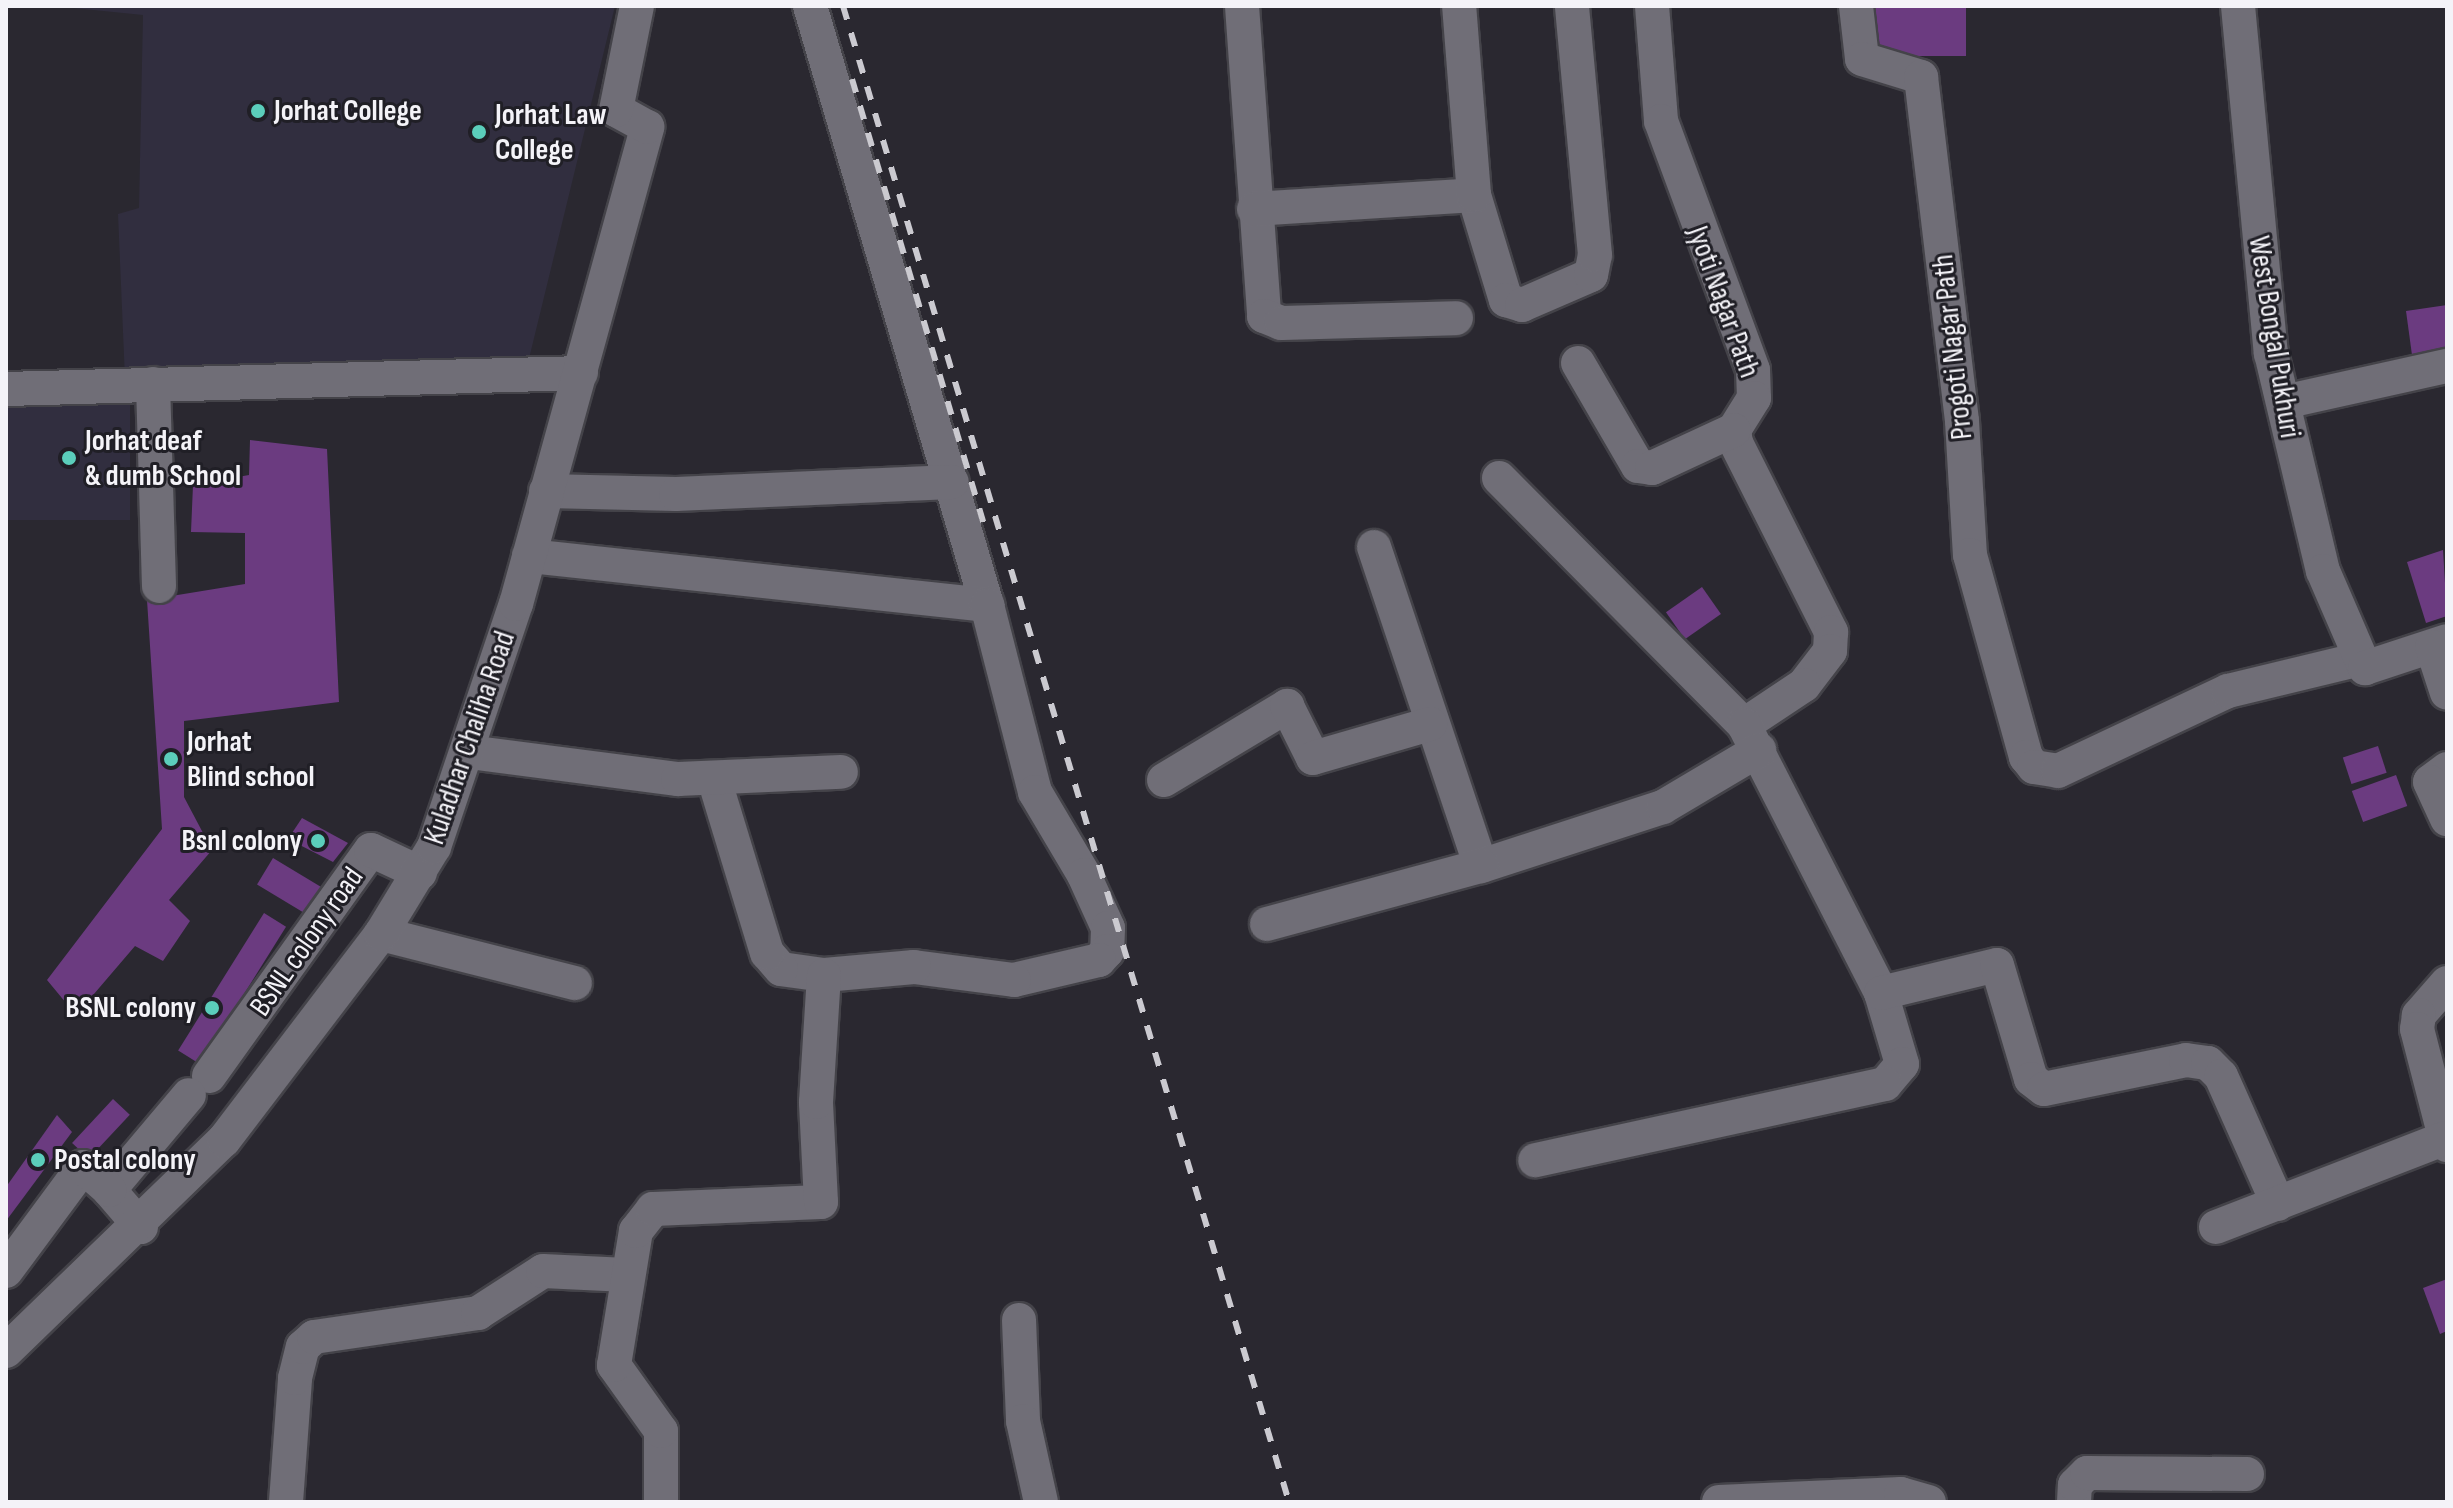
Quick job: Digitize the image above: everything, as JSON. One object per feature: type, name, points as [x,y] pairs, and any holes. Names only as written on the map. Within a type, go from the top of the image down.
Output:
[{"type":"street","name":"Kuladhar Chaliha Road","points":[[6,1351],[141,1227],[224,1140],[381,934],[420,873],[469,752],[529,556],[647,127],[616,110],[637,6]]},
{"type":"street","points":[[714,779],[767,953],[781,969],[824,975],[914,967],[1014,980],[1099,960],[1107,951],[1108,928],[1090,888],[1035,792],[952,482],[810,6]]},
{"type":"street","points":[[1242,6],[1261,305],[1270,321],[1456,318]]},
{"type":"street","points":[[1459,6],[1474,195],[1506,300],[1522,305],[1591,275],[1595,255],[1572,6]]},
{"type":"street","name":"Jyoti Nagar Path","points":[[1652,6],[1661,121],[1753,370],[1754,398],[1734,430]]},
{"type":"street","name":"Progoti Nagar Path","points":[[1856,6],[1862,59],[1906,67],[1921,77],[1962,421],[1968,543],[2015,731],[2034,767],[2058,771],[2228,691],[2356,660]]},
{"type":"street","name":"West Bongal Pukhuri","points":[[2238,6],[2268,330],[2312,533],[2356,660]]},
{"type":"street","points":[[1254,209],[1474,195]]},
{"type":"street","points":[[1267,924],[1481,866],[1663,807],[1751,737],[1804,685],[1830,651],[1831,632],[1734,430],[1644,469],[1578,363]]},
{"type":"street","points":[[2284,402],[2447,366]]},
{"type":"street","points":[[6,389],[581,373]]},
{"type":"street","points":[[153,384],[159,586]]},
{"type":"street","points":[[1499,478],[1751,737],[1881,993],[1902,1064],[1896,1079],[1535,1160]]},
{"type":"street","points":[[546,491],[676,494],[952,482]]},
{"type":"street","points":[[1374,547],[1430,724],[1481,866]]},
{"type":"street","points":[[529,556],[987,605]]},
{"type":"street","points":[[2356,660],[2375,668],[2439,644],[2447,693]]},
{"type":"street","points":[[1164,780],[1287,706],[1313,758],[1430,724]]},
{"type":"street","points":[[469,752],[714,779],[841,772]]},
{"type":"street","points":[[2447,769],[2430,782],[2447,819]]},
{"type":"street","name":"BSNL colony road","points":[[109,1190],[199,1086],[371,850],[420,873]]},
{"type":"street","points":[[381,934],[575,983]]},
{"type":"street","points":[[1881,993],[1997,965],[2031,1079],[2044,1089],[2186,1060],[2208,1063],[2221,1076],[2278,1204]]},
{"type":"street","points":[[661,1502],[661,1431],[614,1365],[627,1275],[640,1219],[653,1209],[821,1202],[816,1102],[824,975]]},
{"type":"street","points":[[2216,1227],[2446,1141],[2417,1029],[2419,1015],[2447,983]]},
{"type":"street","points":[[6,1271],[83,1167],[109,1190],[141,1227]]},
{"type":"street","points":[[286,1502],[295,1378],[303,1347],[314,1337],[478,1313],[543,1271],[627,1275]]},
{"type":"street","points":[[1019,1320],[1023,1421],[1041,1502]]},
{"type":"street","points":[[2074,1502],[2075,1485],[2087,1473],[2247,1474]]},
{"type":"street","points":[[1719,1502],[1901,1494],[1929,1502]]},
{"type":"shaded area","points":[[54,6],[615,6],[526,371],[125,379],[118,214],[139,208],[143,15]]},
{"type":"shaded area","name":"Jorhat deaf & dumb School","points":[[6,401],[130,401],[130,520],[6,520]]},
{"type":"building","points":[[1865,6],[1966,6],[1966,56],[1865,56]]},
{"type":"building","points":[[2447,305],[2447,351],[2412,355],[2406,311]]},
{"type":"building","name":"Jorhat Blind school","points":[[250,440],[327,449],[339,702],[184,721],[184,797],[212,850],[169,900],[190,921],[163,961],[135,946],[76,1015],[47,980],[162,829],[147,600],[245,584],[245,533],[191,532],[193,485],[249,475]]},
{"type":"building","points":[[2443,550],[2447,616],[2426,623],[2407,562]]},
{"type":"building","points":[[1702,587],[1721,614],[1685,639],[1666,612]]},
{"type":"building","points":[[2378,746],[2387,773],[2351,784],[2343,757]]},
{"type":"building","points":[[2396,775],[2407,806],[2363,822],[2352,791]]},
{"type":"building","name":"Bsnl colony","points":[[302,818],[348,843],[333,862],[288,839]]},
{"type":"building","name":"BSNL colony","points":[[273,858],[325,889],[309,916],[257,885]]},
{"type":"building","name":"BSNL colony","points":[[264,913],[286,927],[200,1064],[178,1050]]},
{"type":"building","name":"Postal colony","points":[[113,1099],[130,1115],[89,1159],[72,1143]]},
{"type":"building","name":"Postal colony","points":[[57,1115],[72,1132],[6,1221],[6,1187]]},
{"type":"building","points":[[2447,1279],[2447,1331],[2440,1334],[2423,1288]]},
{"type":"railway","points":[[843,6],[1289,1502]]},
{"type":"railway","points":[[852,79],[986,531]]},
{"type":"place","name":"Jorhat College","points":[[258,111]]},
{"type":"place","name":"Jorhat Law College","points":[[479,132]]},
{"type":"place","name":"Jorhat deaf & dumb School","points":[[69,458]]},
{"type":"place","name":"Jorhat Blind school","points":[[171,759]]},
{"type":"place","name":"Bsnl colony","points":[[318,841]]},
{"type":"place","name":"BSNL colony","points":[[212,1008]]},
{"type":"place","name":"Postal colony","points":[[38,1160]]}]
